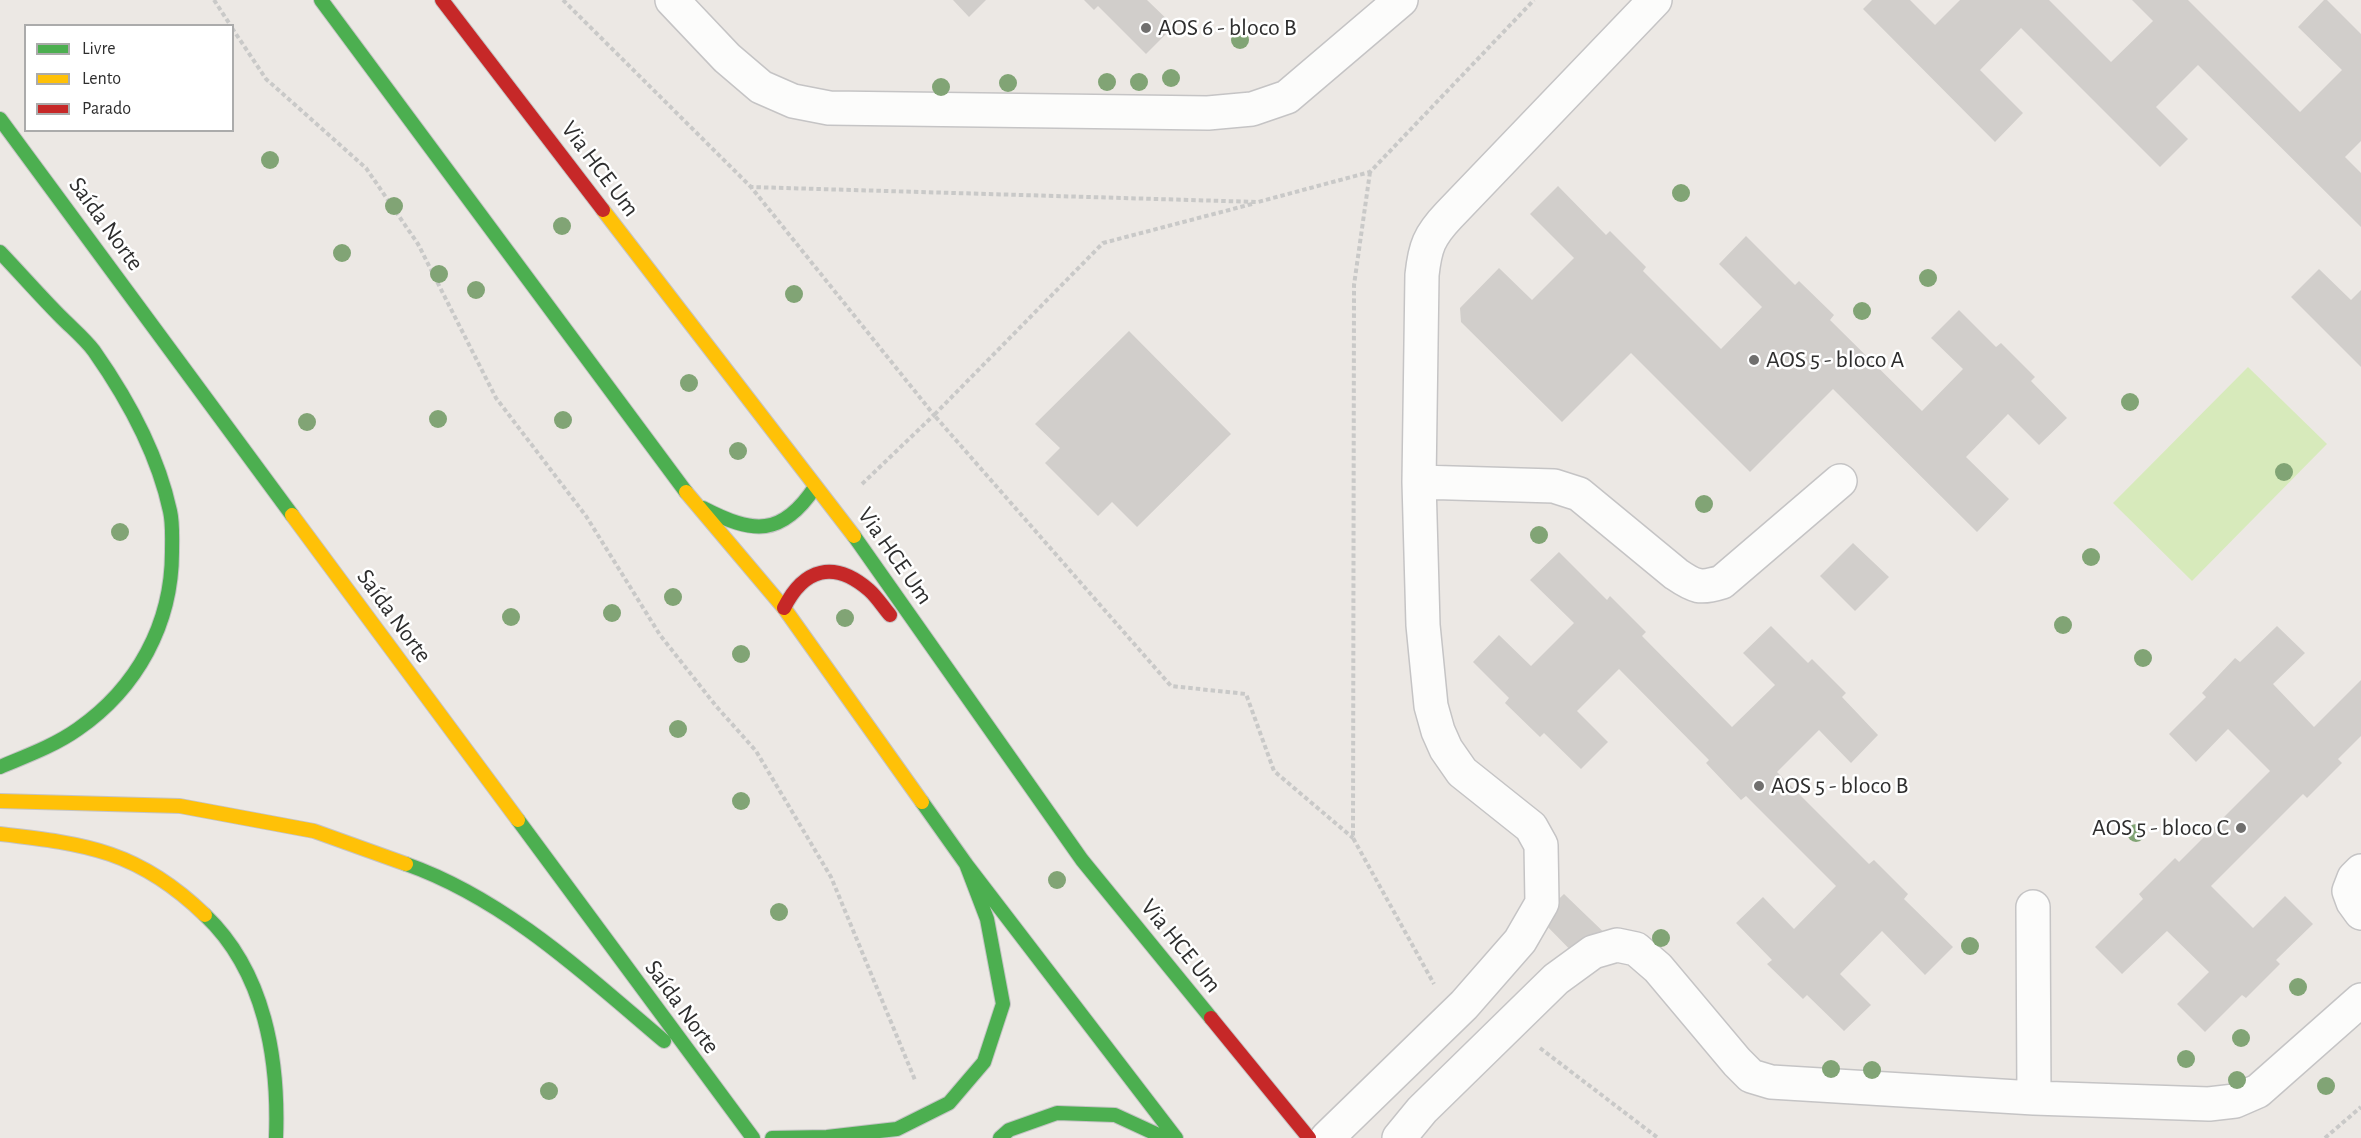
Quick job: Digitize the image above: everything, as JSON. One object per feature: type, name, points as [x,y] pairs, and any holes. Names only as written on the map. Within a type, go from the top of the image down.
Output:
[{"type":"main road","points":[[321,0],[694,503],[784,609],[966,864],[1176,1138]]},
{"type":"main road","name":"Via HCE Um","points":[[442,0],[815,487],[836,510],[1082,860],[1309,1138]]},
{"type":"main road","name":"Saída Norte","points":[[0,119],[753,1138]]},
{"type":"main road","points":[[0,252],[93,350],[140,426],[170,513],[173,556],[169,600],[157,636],[138,671],[110,702],[78,729],[37,752],[0,767]]},
{"type":"main road","points":[[694,503],[729,522],[760,527],[777,524],[798,510],[815,487]]},
{"type":"main road","points":[[784,609],[791,592],[806,576],[825,570],[848,576],[869,591],[989,730]]},
{"type":"main road","points":[[0,801],[180,806],[314,831],[420,869],[498,909],[582,970],[708,1079]]},
{"type":"main road","points":[[0,834],[70,842],[111,854],[148,870],[188,896],[218,926],[246,971],[265,1019],[276,1065],[279,1114],[276,1138]]},
{"type":"main road","points":[[772,1138],[827,1137],[897,1129],[949,1103],[984,1062],[1003,1004],[987,919],[966,864]]},
{"type":"main road","points":[[1000,1138],[1009,1130],[1058,1113],[1115,1114],[1165,1138]]},
{"type":"street","points":[[672,0],[727,58],[760,87],[794,101],[829,108],[1208,113],[1252,109],[1287,97],[1381,6]]},
{"type":"street","points":[[1327,1138],[1464,1005],[1520,941],[1542,903],[1541,844],[1531,827],[1462,772],[1446,749],[1431,706],[1423,624],[1419,482],[1422,276],[1425,249],[1433,232],[1655,0]]},
{"type":"street","points":[[1419,482],[1554,486],[1579,494],[1689,583],[1704,588],[1722,582],[1840,481]]},
{"type":"street","points":[[2361,871],[2354,878],[2349,891],[2361,913]]},
{"type":"street","points":[[2033,907],[2034,1098]]},
{"type":"street","points":[[1520,941],[1556,979]]},
{"type":"street","points":[[1399,1138],[1422,1110],[1556,979],[1593,952],[1617,945],[1636,949],[1658,968],[1751,1076],[1771,1082],[2034,1098],[2209,1104],[2235,1101],[2258,1091],[2361,1000]]},
{"type":"path","points":[[214,0],[230,24]]},
{"type":"path","points":[[563,0],[751,187],[934,416],[1171,686],[1246,694],[1274,771],[1353,838],[1435,985]]},
{"type":"path","points":[[836,510],[934,416],[1103,243],[1370,172],[1534,0]]},
{"type":"path","points":[[234,30],[266,78],[366,168],[418,244],[496,398],[586,516],[660,635],[716,706],[756,751],[831,877],[907,1057],[928,1114]]},
{"type":"path","points":[[1353,838],[1354,285],[1370,172]]},
{"type":"path","points":[[751,187],[1258,202]]},
{"type":"path","points":[[1534,1044],[1658,1138]]},
{"type":"path","points":[[2325,1138],[2361,1107]]},
{"type":"green space","points":[[2248,367],[2327,444],[2192,581],[2113,503]]},
{"type":"building","points":[[953,0],[986,0],[969,17]]},
{"type":"building","name":"AOS 6 - bloco B","points":[[1084,0],[1147,0],[1174,26],[1146,54],[1098,6],[1094,10]]},
{"type":"building","points":[[1872,0],[1910,0],[1935,25],[1960,0],[2049,0],[2111,62],[2153,21],[2132,0],[2188,0],[2300,112],[2342,70],[2298,27],[2324,0],[2327,0],[2361,34],[2361,141],[2345,157],[2361,173],[2361,227],[2198,65],[2156,107],[2188,139],[2160,167],[2021,28],[1980,70],[2023,113],[1995,142],[1863,9]]},
{"type":"building","name":"AOS 5 - bloco A","points":[[1558,186],[1606,235],[1610,231],[1646,267],[1643,271],[1721,349],[1762,307],[1719,264],[1746,236],[1795,285],[1799,281],[1834,315],[1830,320],[1922,411],[1963,369],[1931,338],[1959,310],[1996,347],[2001,343],[2035,377],[2031,381],[2067,418],[2039,445],[2008,414],[1966,457],[2009,499],[1977,532],[1833,389],[1750,472],[1631,353],[1562,422],[1461,322],[1460,308],[1499,268],[1532,300],[1574,258],[1530,214]]},
{"type":"building","points":[[2319,269],[2351,300],[2361,290],[2361,367],[2291,297]]},
{"type":"building","points":[[1129,331],[1231,434],[1137,527],[1112,502],[1098,516],[1045,463],[1060,448],[1035,424]]},
{"type":"building","points":[[1853,543],[1889,577],[1855,611],[1820,576]]},
{"type":"building","name":"AOS 5 - bloco B","points":[[1559,552],[1607,600],[1610,596],[1646,632],[1642,636],[1732,727],[1775,685],[1743,653],[1771,626],[1808,663],[1812,659],[1846,693],[1842,697],[1878,735],[1851,763],[1819,730],[1777,772],[1869,864],[1874,860],[1908,894],[1904,899],[1953,947],[1925,975],[1882,931],[1840,974],[1871,1005],[1844,1031],[1807,995],[1803,999],[1767,964],[1772,960],[1736,923],[1763,897],[1794,929],[1836,886],[1746,796],[1741,800],[1706,763],[1709,760],[1619,669],[1577,711],[1608,742],[1581,769],[1544,733],[1540,737],[1505,703],[1509,698],[1473,662],[1499,635],[1531,666],[1574,623],[1530,580]]},
{"type":"building","name":"AOS 5 - bloco C","points":[[2277,626],[2305,653],[2273,684],[2314,727],[2361,680],[2361,736],[2338,759],[2342,763],[2307,798],[2303,794],[2211,886],[2253,928],[2285,896],[2313,924],[2276,960],[2280,964],[2246,998],[2242,995],[2205,1032],[2177,1004],[2209,972],[2167,931],[2122,974],[2095,947],[2143,899],[2139,894],[2175,858],[2179,862],[2270,771],[2228,729],[2196,762],[2169,734],[2206,697],[2202,693],[2235,658],[2240,662]]},
{"type":"building","points":[[1564,894],[1615,943],[1589,969],[1539,918]]},
{"type":"traffic: fast","points":[[321,0],[686,492]]},
{"type":"traffic: fast","points":[[0,119],[292,515]]},
{"type":"traffic: fast","points":[[0,252],[83,338],[106,369],[149,448],[165,490],[172,521],[172,552],[166,604],[158,629],[134,674],[99,713],[78,729],[50,746],[0,767]]},
{"type":"traffic: fast","points":[[703,508],[737,523],[765,526],[791,515],[815,487]]},
{"type":"traffic: fast","points":[[854,536],[1082,860],[1211,1018]]},
{"type":"traffic: fast","points":[[922,802],[966,864],[1176,1138]]},
{"type":"traffic: fast","points":[[518,820],[753,1138]]},
{"type":"traffic: fast","points":[[406,864],[477,897],[510,918],[574,965],[664,1041]]},
{"type":"traffic: fast","points":[[772,1138],[827,1137],[897,1129],[949,1103],[984,1062],[1003,1004],[987,919],[966,864]]},
{"type":"traffic: fast","points":[[205,915],[242,963],[255,990],[264,1018],[275,1078],[276,1138]]},
{"type":"traffic: fast","points":[[1000,1138],[1009,1130],[1057,1113],[1115,1115],[1165,1138]]},
{"type":"traffic: slow","points":[[603,210],[854,536]]},
{"type":"traffic: slow","points":[[686,492],[784,608],[922,802]]},
{"type":"traffic: slow","points":[[292,515],[518,820]]},
{"type":"traffic: slow","points":[[0,801],[180,806],[314,831],[406,864]]},
{"type":"traffic: slow","points":[[0,834],[59,842],[110,854],[157,877],[205,915]]},
{"type":"traffic: jam","points":[[442,0],[603,210]]},
{"type":"traffic: jam","points":[[784,608],[801,584],[810,577],[832,572],[844,575],[869,590],[890,615]]},
{"type":"traffic: jam","points":[[1211,1018],[1309,1138]]},
{"type":"place","name":"AOS 6 - bloco B","points":[[1146,28]]},
{"type":"place","name":"AOS 5 - bloco A","points":[[1754,360]]},
{"type":"place","name":"AOS 5 - bloco B","points":[[1759,786]]},
{"type":"place","name":"AOS 5 - bloco C","points":[[2241,828]]}]
